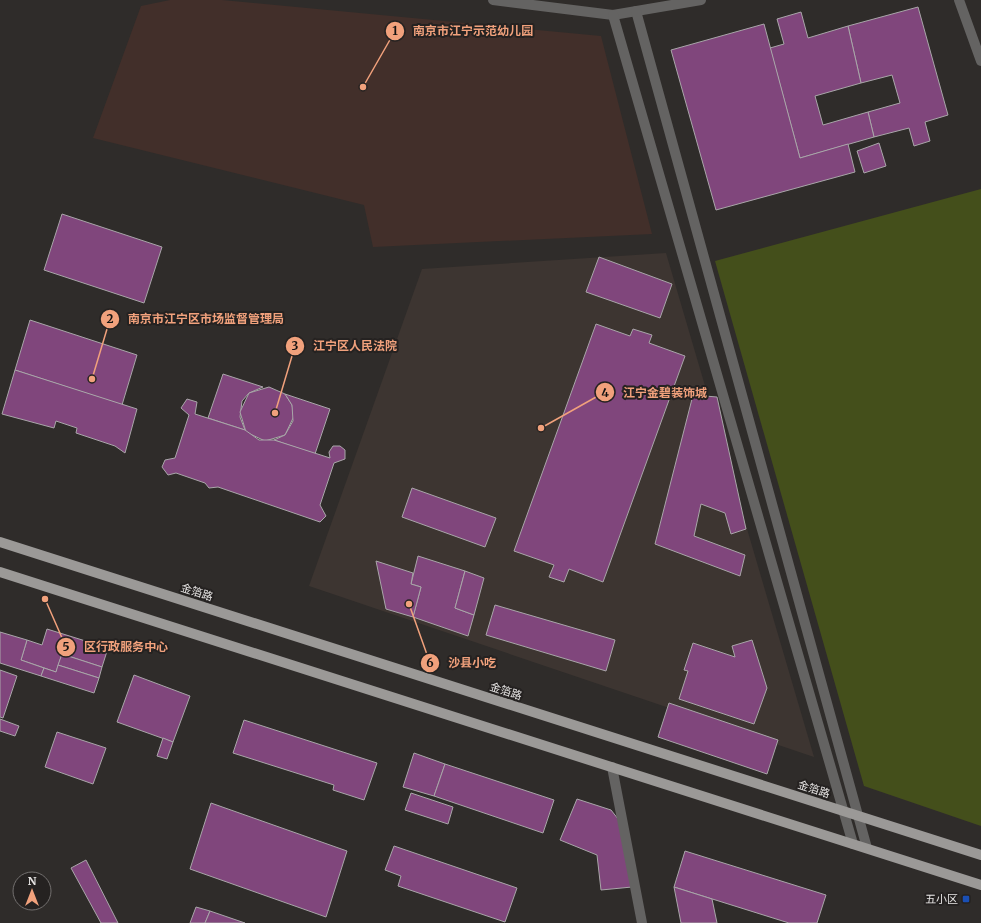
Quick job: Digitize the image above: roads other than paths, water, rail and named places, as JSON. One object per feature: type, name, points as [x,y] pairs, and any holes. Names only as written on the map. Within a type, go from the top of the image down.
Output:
[{"type":"main road","name":"金箔路","points":[[0,542],[981,855]]},
{"type":"main road","points":[[0,572],[981,884]]},
{"type":"street","points":[[493,0],[613,15],[702,0]]},
{"type":"street","points":[[959,0],[981,61]]},
{"type":"street","points":[[636,11],[867,848]]},
{"type":"street","points":[[613,15],[853,844]]},
{"type":"street","points":[[612,767],[642,923]]},
{"type":"place","name":"南京市江宁示范幼儿园","points":[[363,87]]},
{"type":"place","name":"南京市江宁区市场监督管理局","points":[[92,379]]},
{"type":"place","name":"江宁区人民法院","points":[[275,413]]},
{"type":"place","name":"江宁金碧装饰城","points":[[541,428]]},
{"type":"place","name":"区行政服务中心","points":[[45,599]]},
{"type":"place","name":"沙县小吃","points":[[409,604]]},
{"type":"place","name":"五小区","points":[[966,899]]}]
